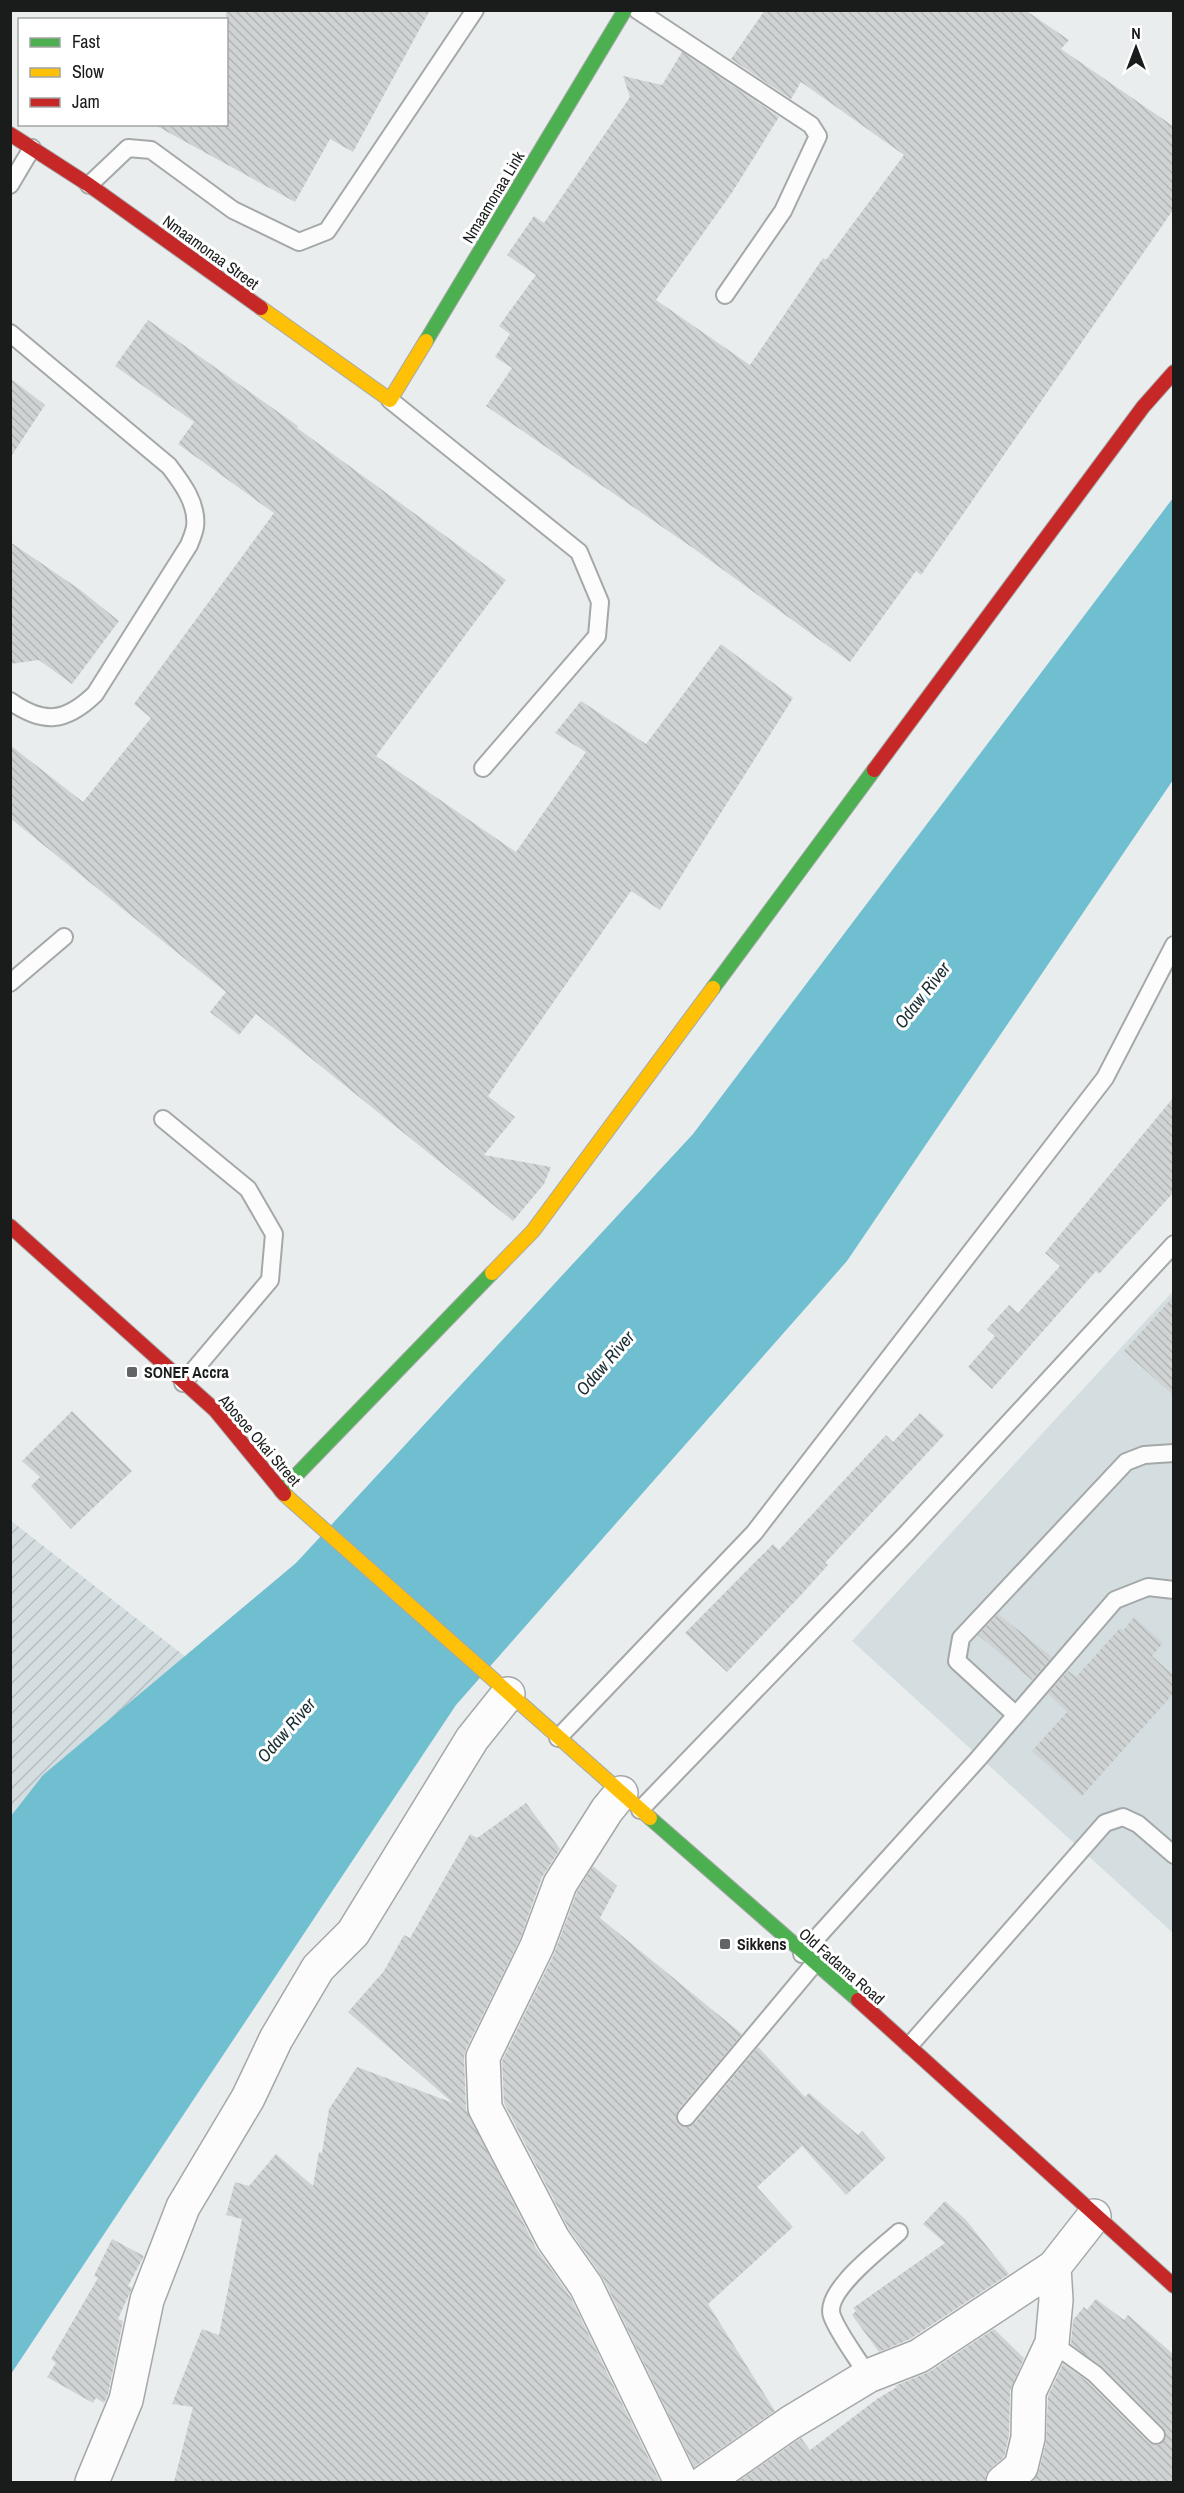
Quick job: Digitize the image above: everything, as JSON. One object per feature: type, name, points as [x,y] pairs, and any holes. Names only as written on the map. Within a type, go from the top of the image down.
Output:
[{"type":"street","name":"Nmaamonaa Link","points":[[390,400],[625,10]]},
{"type":"street","name":"Nmaamonaa Street","points":[[10,134],[89,185],[390,400]]},
{"type":"street","points":[[281,1491],[533,1231],[1143,407],[1173,372]]},
{"type":"street","name":"Abosoe Okai Street","points":[[10,1226],[215,1410],[281,1491],[497,1685]]},
{"type":"street","points":[[92,2482],[126,2400],[147,2300],[183,2207],[248,2098],[276,2039],[318,1968],[353,1933],[472,1739],[497,1685]]},
{"type":"street","name":"Old Fadama Road","points":[[497,1685],[808,1959],[910,2045],[1095,2216],[1171,2278]]},
{"type":"street","points":[[630,1802],[607,1810],[560,1884],[537,1946],[483,2057],[485,2108],[553,2239],[586,2286],[681,2482]]},
{"type":"street","points":[[705,2482],[790,2423],[868,2376],[919,2356],[1054,2267],[1095,2216]]},
{"type":"street","points":[[1004,2482],[1020,2467],[1028,2438],[1029,2392],[1052,2343],[1056,2300],[1054,2267]]},
{"type":"lane","points":[[89,185],[128,148],[151,150],[233,210],[299,242],[327,231],[475,10]]},
{"type":"lane","points":[[638,10],[811,125],[818,136],[783,211],[725,295]]},
{"type":"lane","points":[[10,185],[32,148]]},
{"type":"lane","points":[[10,333],[169,466],[184,485],[192,507],[195,527],[189,545],[95,694],[82,707],[69,714],[52,718],[39,717],[10,701]]},
{"type":"lane","points":[[390,400],[579,552],[600,602],[597,636],[483,768]]},
{"type":"lane","points":[[10,983],[64,937]]},
{"type":"lane","points":[[558,1738],[761,1524],[1105,1078],[1173,945]]},
{"type":"lane","points":[[163,1119],[248,1189],[274,1234],[270,1280],[183,1383]]},
{"type":"lane","points":[[630,1802],[906,1534],[1173,1244]]},
{"type":"lane","points":[[1015,1714],[957,1661],[961,1638],[1126,1462],[1144,1455],[1173,1453]]},
{"type":"lane","points":[[686,2117],[808,1959],[1015,1714],[1115,1600],[1148,1587],[1173,1590]]},
{"type":"lane","points":[[910,2045],[1105,1822],[1123,1817],[1138,1824],[1173,1855]]},
{"type":"lane","points":[[868,2376],[831,2315],[831,2300],[841,2285],[899,2232]]},
{"type":"lane","points":[[1052,2343],[1095,2374],[1156,2434]]},
{"type":"shaded area","points":[[1173,1291],[1173,1933],[852,1641]]},
{"type":"shaded area","points":[[10,1520],[200,1668],[10,2093]]},
{"type":"water","name":"Odaw River","points":[[1173,498],[1173,780],[847,1261],[456,1705],[11,2374],[11,1816],[43,1775],[296,1563],[693,1134]]},
{"type":"building","points":[[226,10],[430,10],[353,152],[330,139],[295,202],[157,126],[228,126],[228,18],[226,18]]},
{"type":"building","points":[[765,10],[1025,10],[1069,40],[1061,49],[1173,126],[1173,210],[921,575],[916,571],[850,662],[693,548],[486,406],[512,368],[495,357],[510,334],[499,326],[536,275],[507,255],[534,216],[544,223],[630,97],[623,76],[662,85],[682,52],[779,117],[733,191],[656,300],[750,365],[823,258],[826,260],[904,155],[801,82],[791,99],[731,59]]},
{"type":"building","points":[[148,320],[298,426],[297,428],[506,580],[376,756],[516,852],[586,752],[555,733],[581,701],[646,744],[721,644],[793,698],[660,910],[631,891],[488,1096],[515,1117],[484,1155],[551,1167],[544,1184],[513,1221],[256,1014],[239,1035],[210,1012],[226,992],[10,818],[10,745],[83,802],[151,718],[134,704],[274,513],[178,444],[194,422],[115,366]]},
{"type":"building","points":[[10,378],[45,405],[10,458]]},
{"type":"building","points":[[10,542],[79,589],[119,621],[72,684],[39,660],[10,664]]},
{"type":"building","points":[[1173,1098],[1173,1193],[1099,1274],[1096,1271],[992,1389],[968,1367],[995,1336],[987,1329],[1009,1305],[1018,1313],[1060,1266],[1045,1253]]},
{"type":"building","points":[[1173,1297],[1173,1395],[1124,1351]]},
{"type":"building","points":[[72,1411],[132,1471],[71,1529],[31,1486],[40,1477],[22,1461]]},
{"type":"building","points":[[920,1413],[944,1435],[825,1563],[828,1565],[801,1595],[727,1672],[685,1633],[773,1544],[779,1550],[886,1435],[893,1442]]},
{"type":"building","points":[[998,1614],[1052,1657],[1032,1680],[978,1635]]},
{"type":"building","points":[[1134,1617],[1163,1643],[1152,1656],[1173,1675],[1173,1694],[1082,1796],[1032,1751],[1067,1712],[1048,1694],[1068,1671],[1076,1677],[1120,1628],[1123,1631]]},
{"type":"building","points":[[526,1803],[560,1849],[542,1877],[520,1939],[466,2049],[464,2058],[466,2109],[536,2248],[570,2296],[660,2482],[174,2482],[193,2407],[172,2404],[202,2329],[219,2335],[242,2219],[226,2215],[235,2182],[249,2186],[276,2154],[313,2186],[319,2152],[322,2153],[329,2109],[357,2067],[453,2103],[348,2012],[384,1971],[404,1935],[410,1938],[470,1834],[477,1838]]},
{"type":"building","points":[[593,1866],[617,1886],[600,1918],[742,2034],[678,2110],[676,2116],[679,2125],[685,2127],[694,2124],[758,2047],[805,2097],[809,2093],[858,2135],[862,2131],[886,2158],[846,2195],[802,2146],[757,2187],[793,2227],[708,2304],[775,2411],[694,2467],[603,2278],[569,2229],[504,2103],[502,2061],[554,1954],[577,1892]]},
{"type":"building","points":[[945,2201],[966,2220],[1009,2274],[910,2339],[879,2352],[852,2315],[856,2311],[853,2308],[945,2243],[923,2224]]},
{"type":"building","points":[[112,2239],[144,2256],[128,2286],[132,2288],[118,2319],[123,2321],[108,2394],[104,2403],[96,2398],[93,2403],[47,2377],[56,2363],[51,2359],[98,2278],[94,2276]]},
{"type":"building","points":[[1096,2299],[1124,2320],[1128,2315],[1173,2354],[1173,2482],[1032,2482],[1039,2471],[1046,2442],[1048,2396],[1063,2364],[1088,2382],[1149,2443],[1158,2445],[1166,2438],[1163,2428],[1102,2367],[1071,2344],[1073,2320],[1084,2307],[1087,2310]]},
{"type":"building","points":[[994,2329],[1024,2358],[1010,2391],[1009,2436],[1004,2457],[991,2468],[986,2475],[985,2482],[737,2482],[801,2438],[810,2450],[877,2399],[897,2387],[895,2386],[929,2372]]},
{"type":"traffic: fast","points":[[426,341],[625,10]]},
{"type":"traffic: fast","points":[[713,988],[874,770]]},
{"type":"traffic: fast","points":[[281,1491],[492,1273]]},
{"type":"traffic: fast","points":[[650,1818],[858,2000]]},
{"type":"traffic: slow","points":[[261,308],[390,400],[426,341]]},
{"type":"traffic: slow","points":[[492,1273],[533,1231],[713,988]]},
{"type":"traffic: slow","points":[[284,1494],[650,1818]]},
{"type":"traffic: jam","points":[[10,134],[89,185],[261,308]]},
{"type":"traffic: jam","points":[[874,770],[1143,407],[1174,372]]},
{"type":"traffic: jam","points":[[10,1226],[215,1410],[284,1494]]},
{"type":"traffic: jam","points":[[858,2000],[1174,2286]]},
{"type":"place","name":"SONEF Accra","points":[[132,1372]]},
{"type":"place","name":"Sikkens","points":[[725,1944]]}]
